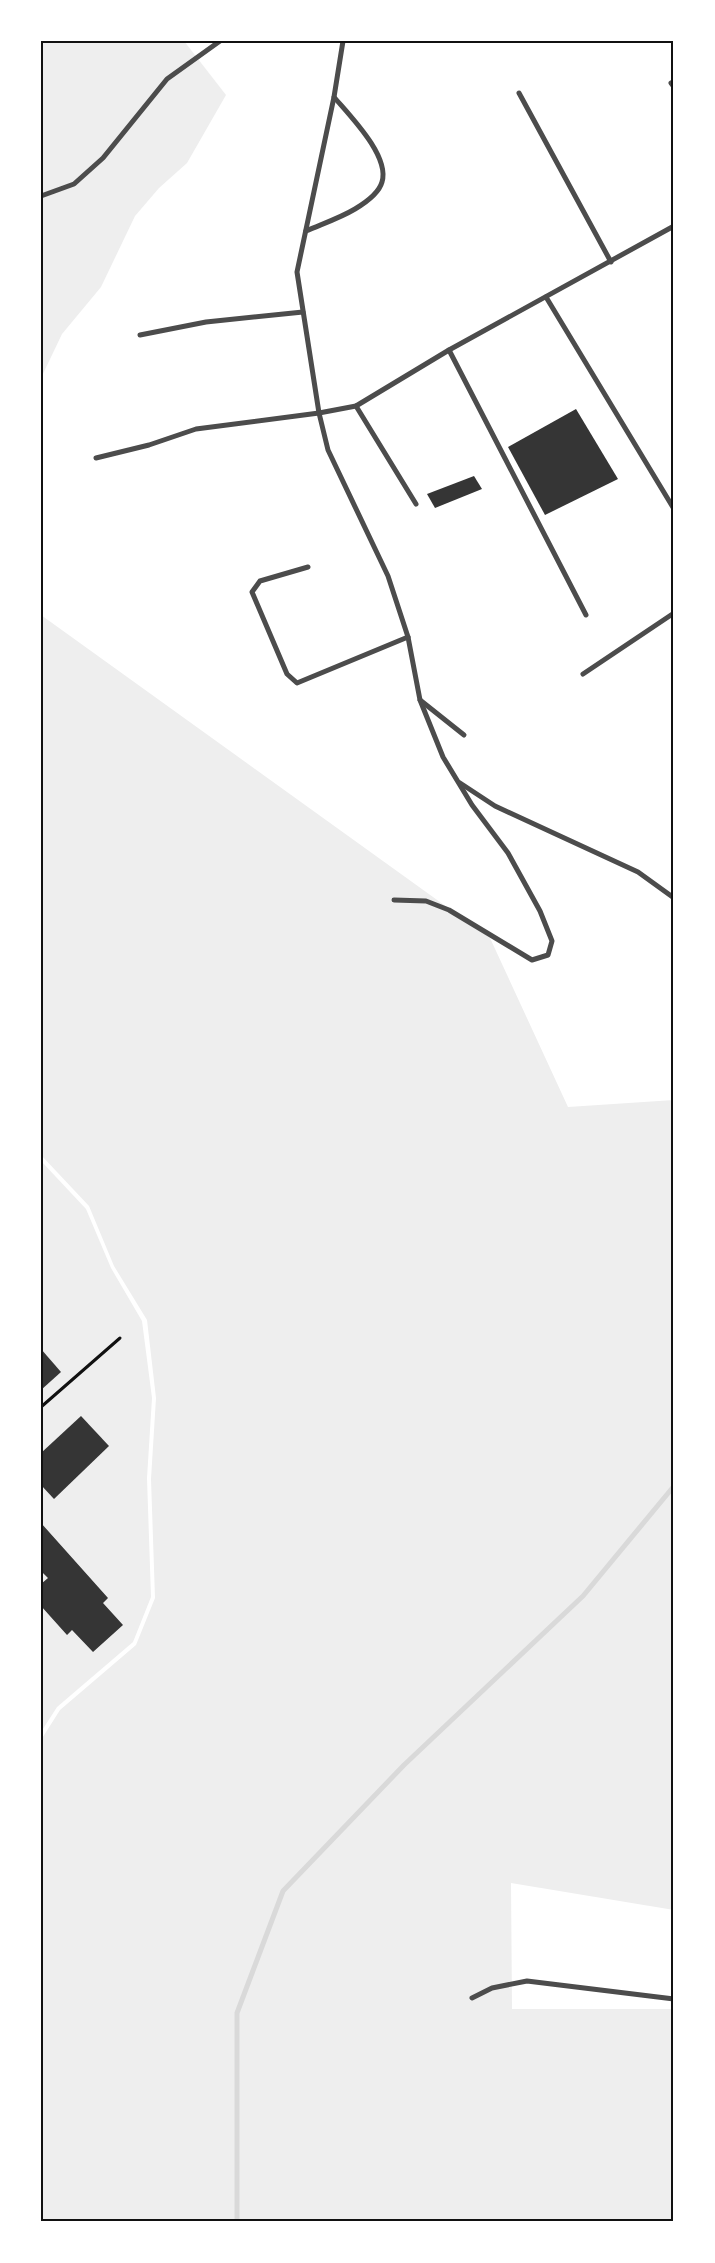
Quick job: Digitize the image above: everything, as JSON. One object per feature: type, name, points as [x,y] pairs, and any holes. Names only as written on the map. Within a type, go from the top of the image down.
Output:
[{"type":"street","points":[[41,196],[74,184],[103,158],[167,80],[220,41]]},
{"type":"street","points":[[343,41],[334,97],[298,272],[319,413],[328,450],[388,576],[408,637],[420,700],[443,757],[472,805],[508,853],[540,911],[552,941],[548,955],[532,960],[450,910],[426,901],[394,900]]},
{"type":"street","points":[[519,93],[611,262]]},
{"type":"street","points":[[306,231],[355,209],[371,197],[382,182],[382,162],[371,143],[334,97]]},
{"type":"street","points":[[96,458],[149,445],[196,429],[319,413],[356,406],[449,350],[674,226]]},
{"type":"street","points":[[546,296],[674,509]]},
{"type":"street","points":[[140,335],[206,322],[303,312]]},
{"type":"street","points":[[449,350],[586,615]]},
{"type":"street","points":[[356,406],[416,504]]},
{"type":"street","points":[[308,567],[260,581],[252,592],[287,674],[298,682],[408,637]]},
{"type":"street","points":[[583,674],[674,612]]},
{"type":"street","points":[[420,700],[464,736]]},
{"type":"street","points":[[457,781],[495,806],[638,872],[674,898]]},
{"type":"street","points":[[472,1998],[492,1988],[527,1981],[674,1999]]},
{"type":"path","points":[[41,1407],[120,1338]]},
{"type":"shaded area","points":[[41,41],[184,41],[226,95],[187,163],[159,188],[135,216],[101,287],[62,334],[41,378]]},
{"type":"shaded area","points":[[41,615],[490,938],[568,1107],[674,1100],[674,1910],[511,1883],[512,2009],[674,2009],[674,2222],[41,2222],[41,1740],[60,1710],[136,1645],[155,1598],[151,1479],[156,1398],[147,1320],[114,1266],[89,1206],[41,1155]]},
{"type":"shaded area","points":[[41,1161],[86,1209],[111,1268],[142,1321],[152,1398],[147,1478],[151,1597],[133,1642],[57,1707],[41,1732]]},
{"type":"building","points":[[576,409],[618,479],[545,515],[508,447]]},
{"type":"building","points":[[474,476],[482,489],[435,508],[427,494]]},
{"type":"building","points":[[41,1349],[61,1372],[41,1390]]},
{"type":"building","points":[[81,1416],[109,1446],[54,1499],[41,1485],[41,1453]]},
{"type":"building","points":[[41,1523],[108,1598],[103,1603],[123,1625],[93,1652],[72,1630],[67,1635],[41,1606],[41,1584],[48,1578],[41,1571]]},
{"type":"waterway","points":[[237,2222],[237,2013],[283,1891],[404,1765],[583,1596],[674,1486]]}]
